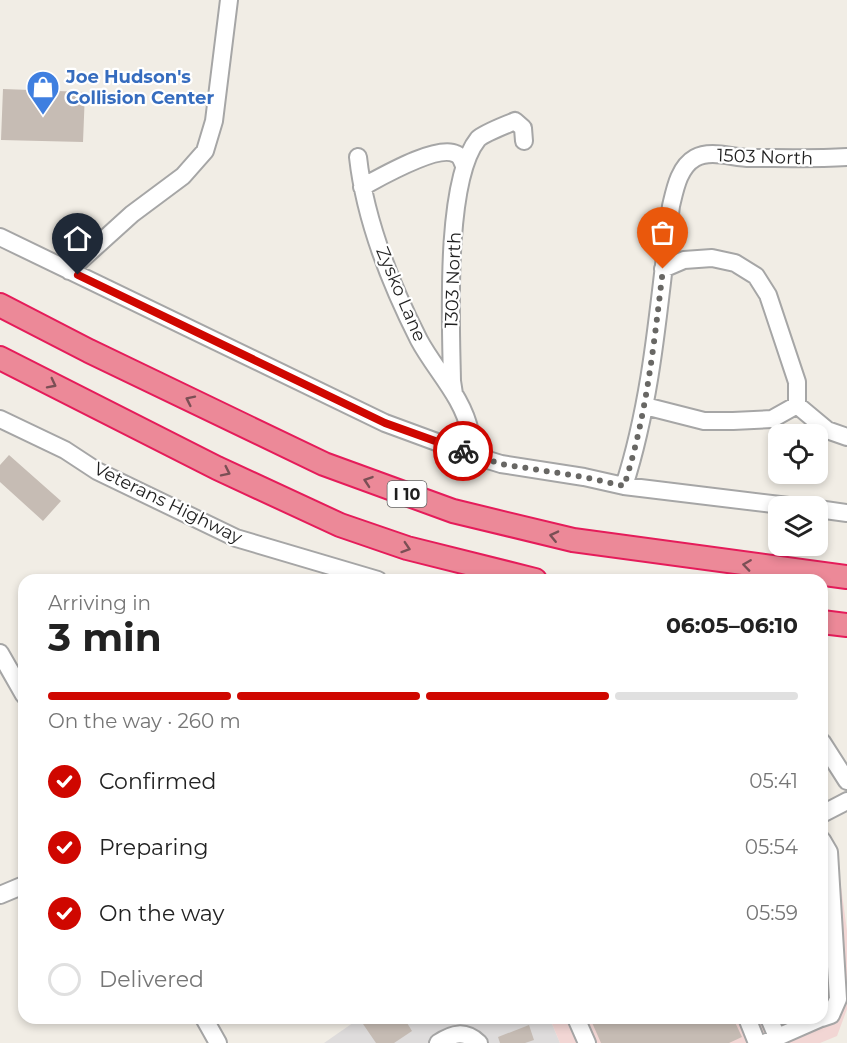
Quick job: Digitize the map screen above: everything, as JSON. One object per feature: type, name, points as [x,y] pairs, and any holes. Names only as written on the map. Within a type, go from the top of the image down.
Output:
[{"type":"highway","name":"I 10","points":[[0,304],[89,351],[324,464],[453,511],[573,540],[825,574]]},
{"type":"highway","points":[[0,358],[217,468],[340,525],[407,548],[511,574]]},
{"type":"highway","name":"I 10","points":[[828,574],[847,577]]},
{"type":"highway","points":[[828,623],[847,625]]},
{"type":"street","points":[[69,271],[132,214],[183,176],[205,151],[214,121],[229,0]]},
{"type":"street","name":"1303 North","points":[[454,394],[452,270],[455,213],[464,166],[479,138],[515,121],[523,128],[524,141]]},
{"type":"street","points":[[362,187],[416,160],[445,152],[455,153],[461,157],[464,166]]},
{"type":"street","name":"1503 North","points":[[663,269],[676,186],[693,159],[714,154],[747,158],[847,157]]},
{"type":"street","name":"Zysko Lane","points":[[358,157],[362,187],[396,293],[429,358],[454,394]]},
{"type":"street","points":[[0,237],[385,423],[472,455],[501,464],[584,477],[624,486],[768,503]]},
{"type":"street","points":[[624,486],[637,446],[645,406],[663,269],[684,260],[712,258],[735,263],[756,276],[768,294],[793,371],[797,405],[827,429],[847,437]]},
{"type":"street","points":[[454,394],[466,417],[472,455]]},
{"type":"street","points":[[645,406],[704,421],[733,422],[772,419],[797,405]]},
{"type":"street","name":"Veterans Highway","points":[[0,419],[65,450],[97,471],[236,538],[358,574]]},
{"type":"street","points":[[828,510],[847,513]]},
{"type":"street","points":[[0,653],[18,684]]},
{"type":"street","points":[[828,751],[847,781]]},
{"type":"street","points":[[828,810],[847,801]]},
{"type":"street","points":[[828,850],[838,999],[831,1014],[828,1015]]},
{"type":"street","points":[[0,895],[18,888]]},
{"type":"street","points":[[207,1024],[218,1043]]},
{"type":"street","points":[[579,1024],[587,1043]]},
{"type":"street","points":[[749,1024],[757,1043]]},
{"type":"street","points":[[769,1024],[770,1040],[808,1024]]},
{"type":"street","points":[[438,1043],[456,1034],[472,1036],[479,1043]]},
{"type":"shaded area","points":[[828,835],[836,849],[847,931],[847,1009],[837,1036],[820,1043],[560,1043],[552,1024],[828,1024]]},
{"type":"shaded area","points":[[351,1024],[552,1024],[560,1043],[324,1043]]},
{"type":"building","name":"Joe Hudson's Collision Center","points":[[3,89],[85,92],[83,142],[1,140]]},
{"type":"building","points":[[9,455],[61,501],[43,521],[0,482],[0,465]]},
{"type":"building","points":[[363,1024],[408,1024],[412,1031],[394,1043],[376,1043]]},
{"type":"building","points":[[593,1024],[736,1024],[742,1037],[729,1043],[601,1043]]},
{"type":"building","points":[[529,1025],[534,1040],[525,1043],[500,1043],[498,1037]]},
{"type":"way so far","points":[[463,451],[501,464],[584,477],[624,486],[637,446],[645,406],[663,269]]},
{"type":"place","name":"Joe Hudson's Collision Center","points":[[43,116]]},
{"type":"route","points":[[78,275],[385,423],[463,451]]}]
